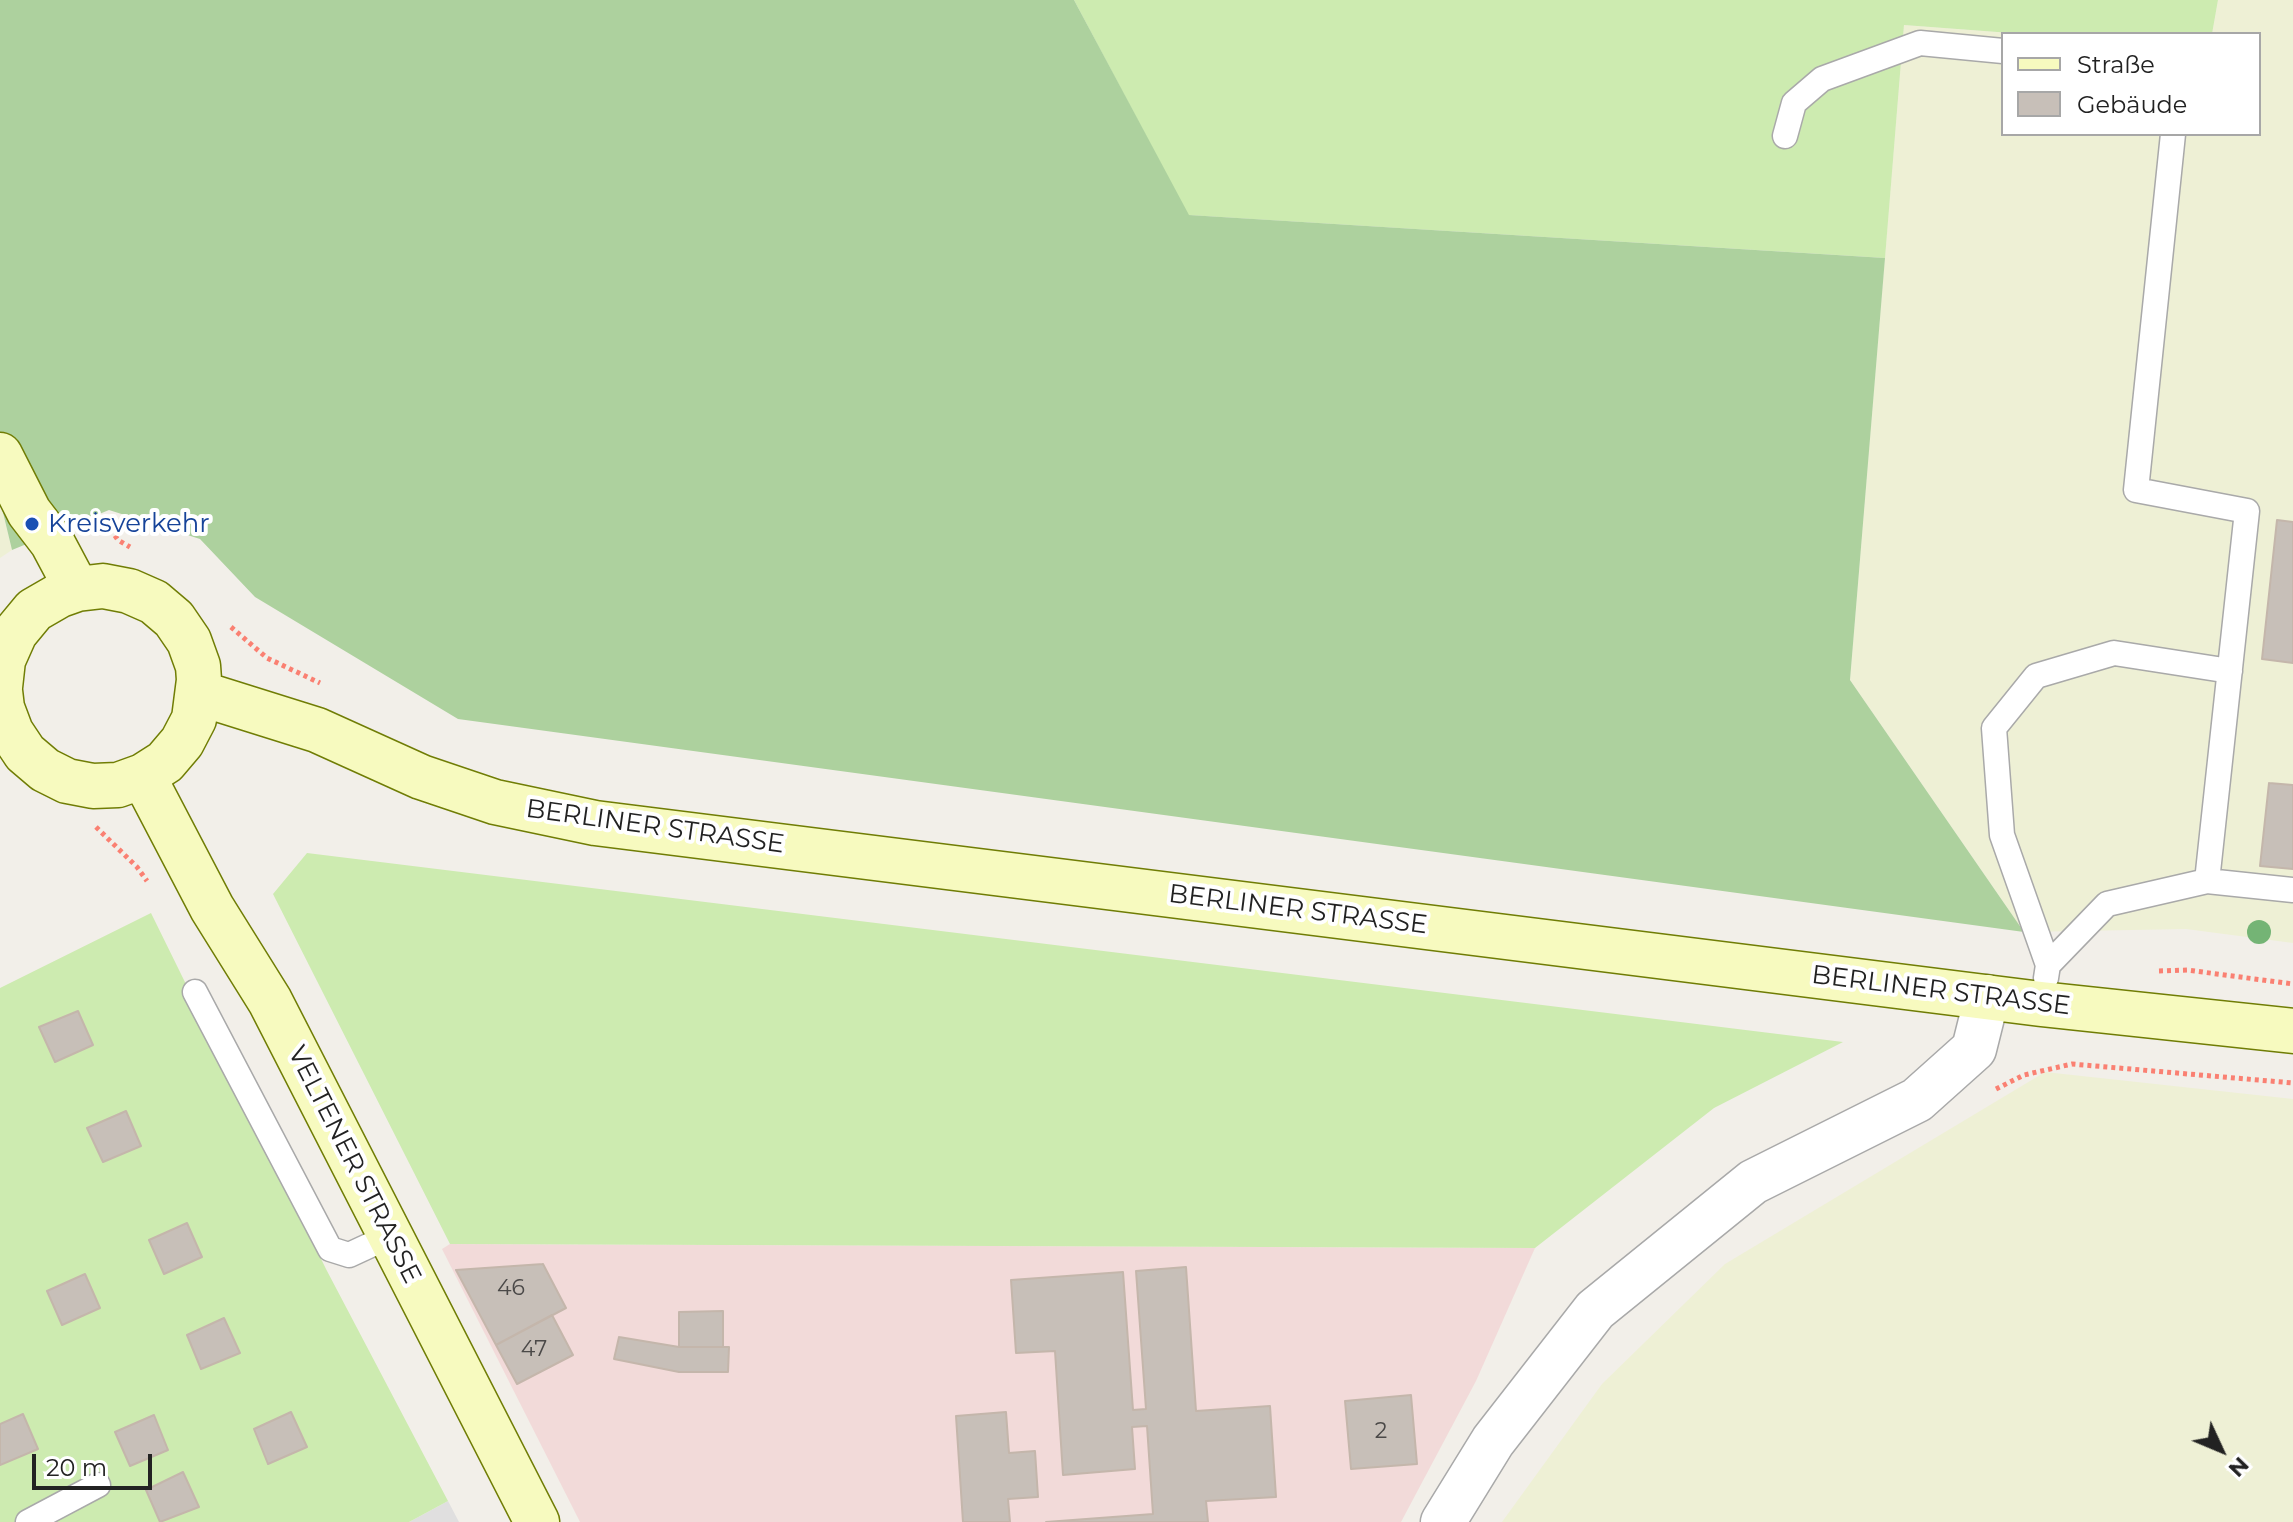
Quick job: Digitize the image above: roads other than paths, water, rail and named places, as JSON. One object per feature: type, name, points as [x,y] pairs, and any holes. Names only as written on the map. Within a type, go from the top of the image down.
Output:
[{"type":"main road","points":[[0,455],[29,512],[52,542],[68,592]]},
{"type":"main road","points":[[103,586],[129,591],[154,602],[174,619],[189,641],[199,679],[194,719],[182,742],[165,762],[131,780],[93,786],[67,781],[45,770],[25,753],[11,732],[1,698],[3,660],[15,633],[34,610],[68,592],[103,586]]},
{"type":"main road","name":"BERLINER STRASSE","points":[[199,679],[421,777],[495,802],[595,823],[1987,997],[2044,985],[2293,1031]]},
{"type":"main road","name":"VELTENER STRASSE","points":[[131,780],[163,848],[212,908],[270,1001],[537,1522]]},
{"type":"street","points":[[1443,1522],[1493,1441],[1595,1310],[1753,1182],[1917,1100],[1974,1049],[1987,997]]},
{"type":"lane","points":[[1785,136],[1794,103],[1822,79],[1920,43],[2001,51]]},
{"type":"lane","points":[[2173,136],[2136,490],[2247,511],[2207,881]]},
{"type":"lane","points":[[2044,985],[2002,835],[1994,728],[2036,676],[2114,653],[2230,671]]},
{"type":"lane","points":[[2044,985],[2107,904],[2207,881],[2293,890]]},
{"type":"lane","points":[[195,992],[330,1249],[349,1255],[390,1236]]},
{"type":"lane","points":[[28,1522],[98,1485]]},
{"type":"place","name":"Kreisverkehr","points":[[32,524]]}]
